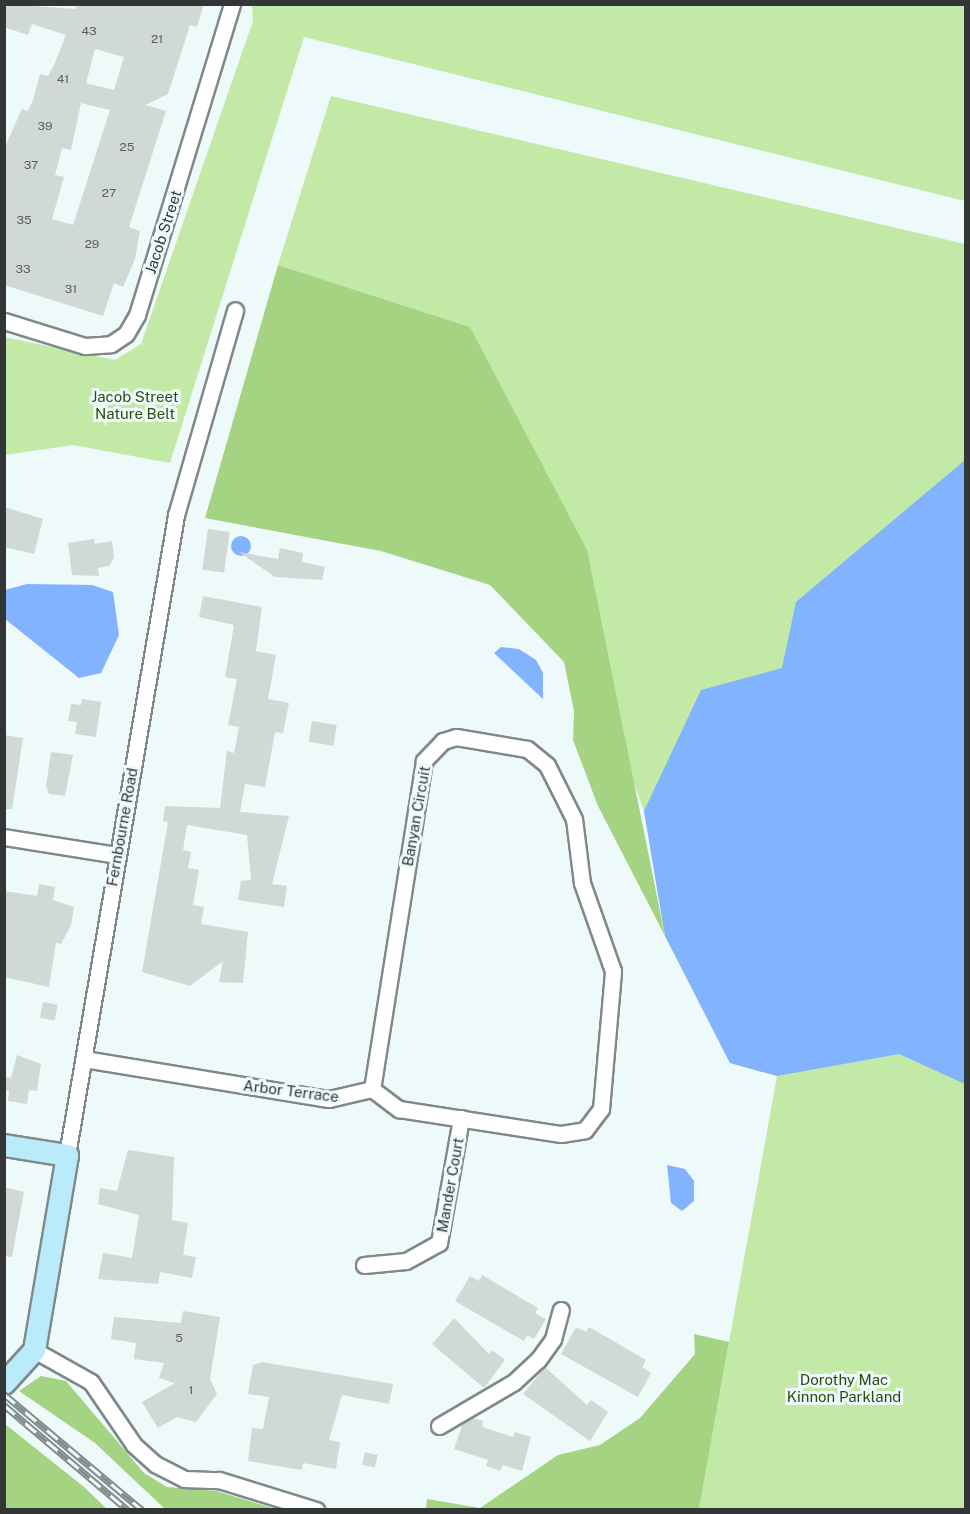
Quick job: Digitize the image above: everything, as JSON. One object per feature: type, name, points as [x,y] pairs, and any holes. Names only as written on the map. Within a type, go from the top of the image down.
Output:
[{"type":"street","name":"Jacob Street","points":[[4,321],[85,346],[111,344],[126,334],[137,315],[232,4]]},
{"type":"street","name":"Fernbourne Road","points":[[34,1350],[176,515],[235,310]]},
{"type":"street","name":"Banyan Circuit","points":[[372,1089],[424,761],[443,741],[456,737],[538,756],[574,819],[582,883],[613,971],[601,1109],[593,1121],[567,1135],[461,1119]]},
{"type":"street","points":[[4,837],[117,855]]},
{"type":"street","name":"Arbor Terrace","points":[[84,1059],[330,1099],[372,1089]]},
{"type":"street","points":[[372,1089],[399,1109],[461,1119]]},
{"type":"street","name":"Mander Court","points":[[364,1264],[406,1261],[438,1243],[461,1119]]},
{"type":"street","points":[[4,1145],[67,1155]]},
{"type":"street","points":[[439,1426],[514,1382],[538,1360],[552,1339],[561,1310]]},
{"type":"street","points":[[9,1378],[34,1350],[90,1382],[134,1445],[155,1464],[184,1479],[219,1480],[316,1509]]},
{"type":"green space","name":"Jacob Street Nature Belt","points":[[252,5],[965,5],[965,201],[304,37],[170,463],[73,445],[5,455],[4,337],[115,360],[141,344],[253,21]]},
{"type":"green space","name":"Dorothy Mac Kinnon Parkland","points":[[331,96],[965,244],[965,1509],[699,1509],[777,1076],[730,1063],[665,936],[644,811],[470,327],[278,265]]},
{"type":"green space","points":[[278,265],[470,327],[587,550],[665,936],[598,806],[573,740],[574,711],[564,662],[490,585],[381,551],[205,518]]},
{"type":"green space","points":[[694,1334],[729,1342],[699,1509],[426,1509],[427,1499],[480,1508],[558,1455],[600,1445],[640,1418],[695,1354]]},
{"type":"green space","points":[[41,1376],[66,1381],[144,1473],[167,1487],[216,1491],[276,1509],[165,1509],[95,1443],[19,1391]]},
{"type":"green space","points":[[5,1424],[84,1487],[107,1509],[5,1509]]},
{"type":"water","points":[[965,460],[965,1084],[899,1054],[777,1076],[730,1063],[665,936],[644,811],[701,690],[782,668],[796,602]]},
{"type":"water","points":[[241,536],[248,539],[251,546],[248,553],[241,556],[234,553],[231,546],[234,539]]},
{"type":"water","points":[[27,584],[92,585],[113,592],[119,635],[101,673],[79,678],[5,619],[5,590]]},
{"type":"water","points":[[501,647],[519,649],[536,660],[543,673],[543,699],[494,653]]},
{"type":"water","points":[[667,1165],[685,1169],[694,1181],[694,1201],[682,1211],[671,1203]]},
{"type":"building","points":[[4,4],[76,9],[77,4],[204,4],[197,27],[190,25],[168,94],[145,105],[166,111],[129,227],[140,231],[135,259],[123,287],[114,283],[103,316],[4,285],[4,149],[22,109],[28,111],[40,74],[48,76],[66,35],[32,24],[28,35],[4,27]],"holes":[[[95,49],[124,57],[114,90],[86,83]],[[81,103],[110,110],[73,225],[52,219],[64,177],[55,175],[62,148],[71,150]]]},
{"type":"building","points":[[4,507],[43,519],[34,554],[4,547]]},
{"type":"building","points":[[208,529],[230,532],[224,573],[202,570]]},
{"type":"building","points":[[94,539],[95,544],[112,541],[114,558],[109,566],[98,568],[99,576],[72,575],[68,543]]},
{"type":"building","points":[[280,548],[303,553],[302,562],[325,567],[322,580],[275,577],[239,552],[278,559]]},
{"type":"building","points":[[203,596],[262,607],[256,651],[276,655],[268,699],[289,703],[283,733],[275,732],[265,787],[245,784],[240,812],[289,816],[272,884],[287,886],[284,907],[238,900],[241,881],[251,880],[247,835],[187,825],[183,850],[191,852],[188,868],[199,870],[193,905],[204,907],[201,924],[248,932],[243,983],[219,982],[223,961],[190,986],[142,972],[168,822],[163,821],[165,806],[220,808],[227,751],[234,753],[239,727],[228,725],[237,679],[225,677],[234,625],[199,617]]},
{"type":"building","points":[[82,699],[101,702],[96,737],[75,734],[77,722],[68,721],[71,704],[81,705]]},
{"type":"building","points":[[312,721],[337,725],[333,746],[309,742]]},
{"type":"building","points":[[4,735],[23,738],[12,809],[4,809]]},
{"type":"building","points":[[51,752],[73,755],[65,796],[49,794],[46,786]]},
{"type":"building","points":[[39,884],[55,887],[53,900],[74,907],[71,925],[61,944],[56,943],[49,987],[4,977],[4,891],[37,896]]},
{"type":"building","points":[[43,1002],[58,1005],[55,1021],[40,1018]]},
{"type":"building","points":[[17,1055],[41,1064],[37,1091],[29,1090],[27,1104],[8,1101],[9,1091],[4,1091],[4,1076],[11,1078]]},
{"type":"building","points":[[128,1150],[174,1157],[172,1220],[188,1223],[183,1255],[196,1257],[192,1278],[160,1272],[158,1284],[98,1279],[103,1253],[132,1258],[139,1215],[98,1204],[100,1188],[117,1191]]},
{"type":"building","points":[[4,1187],[24,1192],[12,1257],[4,1256]]},
{"type":"building","points":[[482,1275],[538,1308],[535,1313],[546,1319],[534,1339],[527,1335],[524,1341],[455,1301],[470,1276],[479,1281]]},
{"type":"building","points":[[183,1311],[220,1317],[210,1379],[217,1394],[196,1422],[177,1417],[158,1428],[142,1402],[175,1383],[159,1378],[164,1363],[134,1359],[136,1343],[111,1339],[114,1317],[181,1323]]},
{"type":"building","points":[[454,1318],[489,1354],[492,1350],[505,1360],[484,1388],[432,1344]]},
{"type":"building","points":[[576,1327],[586,1332],[589,1327],[646,1360],[642,1367],[651,1373],[638,1397],[561,1354]]},
{"type":"building","points":[[262,1362],[393,1384],[389,1404],[342,1395],[329,1440],[340,1442],[336,1469],[303,1463],[302,1470],[248,1461],[252,1428],[263,1429],[269,1397],[248,1394],[253,1365]]},
{"type":"building","points":[[545,1367],[587,1405],[591,1400],[608,1412],[590,1441],[523,1394]]},
{"type":"building","points":[[472,1418],[483,1421],[482,1427],[513,1437],[515,1432],[531,1437],[522,1471],[503,1465],[500,1471],[486,1466],[488,1460],[454,1449],[463,1423]]},
{"type":"building","points":[[365,1452],[378,1455],[375,1468],[362,1465]]},
{"type":"railway","points":[[4,1394],[142,1510]]},
{"type":"railway","points":[[4,1405],[128,1510]]}]
